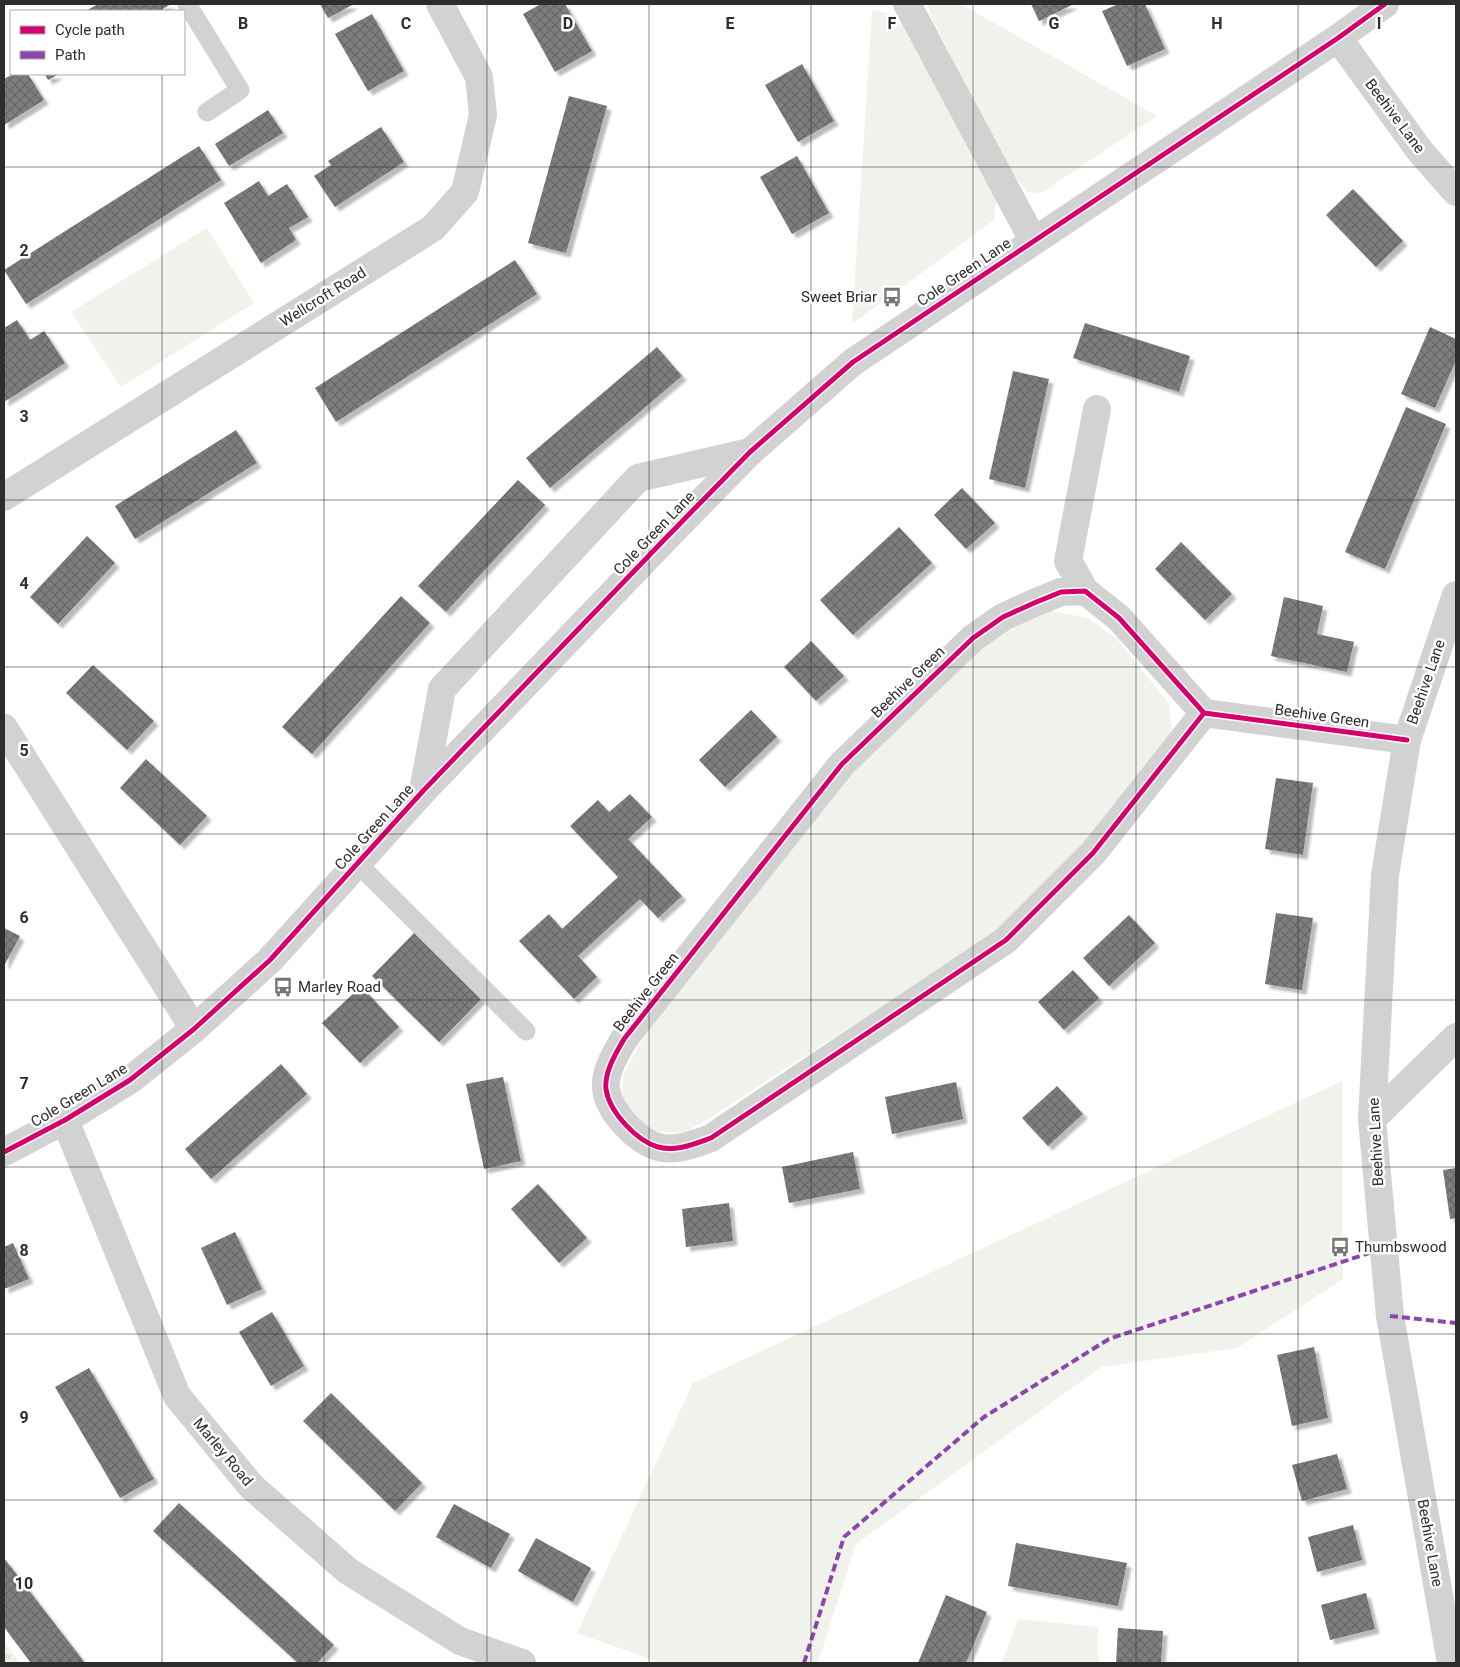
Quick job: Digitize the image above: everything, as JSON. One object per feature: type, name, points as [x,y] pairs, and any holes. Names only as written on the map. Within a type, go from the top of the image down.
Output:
[{"type":"street","name":"Wellcroft Road","points":[[4,497],[433,228],[465,192],[483,115],[478,77],[440,4]]},
{"type":"street","points":[[907,4],[1033,240]]},
{"type":"street","name":"Cole Green Lane","points":[[4,1152],[65,1120],[130,1080],[194,1029],[270,960],[424,791],[750,452],[853,362],[1338,38],[1385,4]]},
{"type":"street","name":"Beehive Lane","points":[[1338,38],[1420,151],[1456,192]]},
{"type":"street","points":[[1097,409],[1068,560],[1085,591],[1119,618],[1204,713]]},
{"type":"street","points":[[424,791],[442,689],[638,478],[750,452]]},
{"type":"street","name":"Beehive Green","points":[[1085,591],[1061,592],[1003,616],[981,632],[842,764],[624,1039],[611,1062],[606,1089],[616,1115],[635,1134],[658,1147],[685,1148],[711,1138],[1006,940],[1093,853],[1204,713],[1406,740]]},
{"type":"street","name":"Beehive Lane","points":[[1451,1663],[1449,1608],[1390,1316],[1372,1119],[1385,875],[1406,740],[1456,595]]},
{"type":"street","points":[[4,728],[194,1029]]},
{"type":"street","points":[[1372,1119],[1456,1037]]},
{"type":"street","name":"Marley Road","points":[[65,1120],[177,1396],[251,1486],[348,1570],[460,1640],[522,1663]]},
{"type":"lane","points":[[186,4],[240,90],[207,112]]},
{"type":"lane","points":[[357,864],[526,1031]]},
{"type":"green space","points":[[928,4],[961,4],[1157,116],[1041,193],[1027,192],[1010,170],[930,15]]},
{"type":"green space","points":[[872,10],[891,14],[903,27],[996,200],[994,220],[852,324]]},
{"type":"green space","points":[[207,228],[254,303],[121,387],[71,312]]},
{"type":"green space","points":[[1052,611],[1088,618],[1117,639],[1169,704],[1172,737],[1080,848],[1001,927],[929,976],[684,1133],[654,1131],[634,1117],[622,1100],[624,1073],[646,1034],[745,900],[843,778],[981,645],[1021,619]]},
{"type":"green space","points":[[1342,1081],[1343,1279],[1237,1348],[1101,1367],[856,1544],[818,1663],[662,1663],[577,1633],[693,1383]]},
{"type":"green space","points":[[1018,1619],[1098,1627],[1098,1663],[1002,1663]]},
{"type":"green space","points":[[4,1642],[20,1663],[4,1663]]},
{"type":"building","points":[[98,4],[171,4],[161,10],[88,10]]},
{"type":"building","points":[[320,4],[354,4],[328,18]]},
{"type":"building","points":[[541,4],[565,4],[592,51],[555,72],[523,14]]},
{"type":"building","points":[[1031,4],[1074,4],[1039,21]]},
{"type":"building","points":[[1119,4],[1145,4],[1165,49],[1127,66],[1102,11]]},
{"type":"building","points":[[372,14],[404,71],[368,91],[335,34]]},
{"type":"building","points":[[802,64],[834,121],[798,142],[765,85]]},
{"type":"building","points":[[11,75],[29,75],[44,100],[4,125],[4,79]]},
{"type":"building","points":[[46,75],[57,75],[48,80]]},
{"type":"building","points":[[569,96],[607,106],[566,253],[528,243]]},
{"type":"building","points":[[268,110],[283,133],[229,166],[215,144]]},
{"type":"building","points":[[381,127],[404,162],[335,207],[314,176],[331,165],[328,161]]},
{"type":"building","points":[[199,146],[221,180],[26,304],[4,270]]},
{"type":"building","points":[[797,156],[829,213],[792,234],[760,177]]},
{"type":"building","points":[[259,181],[268,196],[287,184],[308,217],[289,228],[296,240],[261,263],[224,203]]},
{"type":"building","points":[[1353,189],[1403,241],[1376,267],[1326,215]]},
{"type":"building","points":[[515,260],[537,294],[336,422],[315,388]]},
{"type":"building","points":[[17,320],[30,340],[44,331],[65,363],[4,402],[4,328]]},
{"type":"building","points":[[1085,323],[1190,356],[1179,392],[1073,358]]},
{"type":"building","points":[[1430,327],[1456,339],[1456,360],[1435,408],[1401,394]]},
{"type":"building","points":[[657,347],[682,376],[550,488],[526,458]]},
{"type":"building","points":[[1013,371],[1049,379],[1025,488],[989,479]]},
{"type":"building","points":[[1406,407],[1446,424],[1385,569],[1345,552]]},
{"type":"building","points":[[236,430],[257,463],[135,539],[115,506]]},
{"type":"building","points":[[518,480],[545,505],[446,612],[418,586]]},
{"type":"building","points":[[962,488],[995,523],[966,549],[934,515]]},
{"type":"building","points":[[899,527],[932,563],[853,635],[820,600]]},
{"type":"building","points":[[87,536],[115,563],[58,624],[30,597]]},
{"type":"building","points":[[1181,542],[1232,594],[1205,620],[1155,569]]},
{"type":"building","points":[[401,596],[430,623],[312,754],[282,727]]},
{"type":"building","points":[[1284,597],[1323,606],[1317,634],[1354,642],[1347,672],[1271,656]]},
{"type":"building","points":[[811,641],[844,676],[816,701],[784,667]]},
{"type":"building","points":[[93,665],[154,721],[127,750],[66,693]]},
{"type":"building","points":[[751,710],[777,737],[725,787],[699,760]]},
{"type":"building","points":[[146,759],[207,816],[180,845],[120,788]]},
{"type":"building","points":[[1276,778],[1313,783],[1303,855],[1265,849]]},
{"type":"building","points":[[630,794],[652,817],[628,839],[682,896],[658,918],[640,899],[578,956],[597,977],[574,999],[519,941],[549,914],[562,929],[618,877],[570,826],[598,800],[609,812]]},
{"type":"building","points":[[1276,913],[1313,918],[1302,990],[1265,984]]},
{"type":"building","points":[[1129,915],[1155,943],[1109,986],[1083,958]]},
{"type":"building","points":[[4,928],[20,936],[4,966]]},
{"type":"building","points":[[415,932],[482,998],[439,1042],[372,976]]},
{"type":"building","points":[[1073,970],[1099,998],[1064,1030],[1038,1002]]},
{"type":"building","points":[[361,986],[399,1027],[360,1063],[322,1023]]},
{"type":"building","points":[[281,1064],[307,1094],[211,1179],[185,1149]]},
{"type":"building","points":[[503,1077],[521,1161],[484,1169],[466,1084]]},
{"type":"building","points":[[956,1082],[963,1119],[892,1134],[885,1097]]},
{"type":"building","points":[[1057,1086],[1083,1114],[1048,1146],[1022,1118]]},
{"type":"building","points":[[853,1152],[860,1189],[789,1203],[782,1167]]},
{"type":"building","points":[[1456,1168],[1456,1218],[1450,1219],[1443,1170]]},
{"type":"building","points":[[538,1184],[587,1238],[559,1263],[511,1209]]},
{"type":"building","points":[[729,1203],[733,1241],[686,1247],[682,1209]]},
{"type":"building","points":[[235,1232],[262,1289],[227,1305],[201,1248]]},
{"type":"building","points":[[13,1243],[29,1279],[4,1289],[4,1247]]},
{"type":"building","points":[[272,1312],[304,1366],[271,1386],[239,1332]]},
{"type":"building","points":[[1314,1347],[1328,1418],[1292,1426],[1277,1355]]},
{"type":"building","points":[[89,1368],[154,1479],[120,1498],[55,1387]]},
{"type":"building","points":[[331,1393],[422,1483],[395,1511],[303,1421]]},
{"type":"building","points":[[1337,1454],[1347,1489],[1302,1501],[1292,1465]]},
{"type":"building","points":[[179,1503],[334,1645],[317,1663],[298,1663],[153,1531]]},
{"type":"building","points":[[454,1504],[510,1534],[491,1568],[436,1537]]},
{"type":"building","points":[[1353,1525],[1362,1560],[1317,1572],[1308,1537]]},
{"type":"building","points":[[536,1538],[591,1568],[573,1602],[518,1571]]},
{"type":"building","points":[[1016,1543],[1127,1563],[1118,1606],[1008,1586]]},
{"type":"building","points":[[4,1558],[85,1663],[31,1663],[4,1627]]},
{"type":"building","points":[[1366,1593],[1375,1629],[1330,1640],[1321,1605]]},
{"type":"building","points":[[946,1595],[987,1612],[966,1663],[918,1663]]},
{"type":"building","points":[[1118,1628],[1163,1631],[1161,1663],[1116,1663]]},
{"type":"marked path","points":[[804,1663],[844,1537],[984,1417],[1109,1339],[1384,1248]]},
{"type":"marked path","points":[[1390,1316],[1456,1323]]},
{"type":"cycle path","points":[[4,1152],[65,1120],[130,1080],[194,1029],[270,960],[423,791],[662,542],[750,452],[853,362],[1338,38],[1385,4]]},
{"type":"cycle path","points":[[1204,713],[1093,853],[1006,940],[711,1138],[678,1148],[658,1147],[641,1139],[618,1116],[608,1098],[606,1083],[611,1063],[624,1039],[842,764],[973,638],[1003,617],[1061,592],[1085,591],[1119,618],[1204,713],[1407,740]]},
{"type":"place","name":"Sweet Briar","points":[[892,297]]},
{"type":"place","name":"Marley Road","points":[[283,987]]},
{"type":"place","name":"Thumbswood","points":[[1340,1247]]}]
